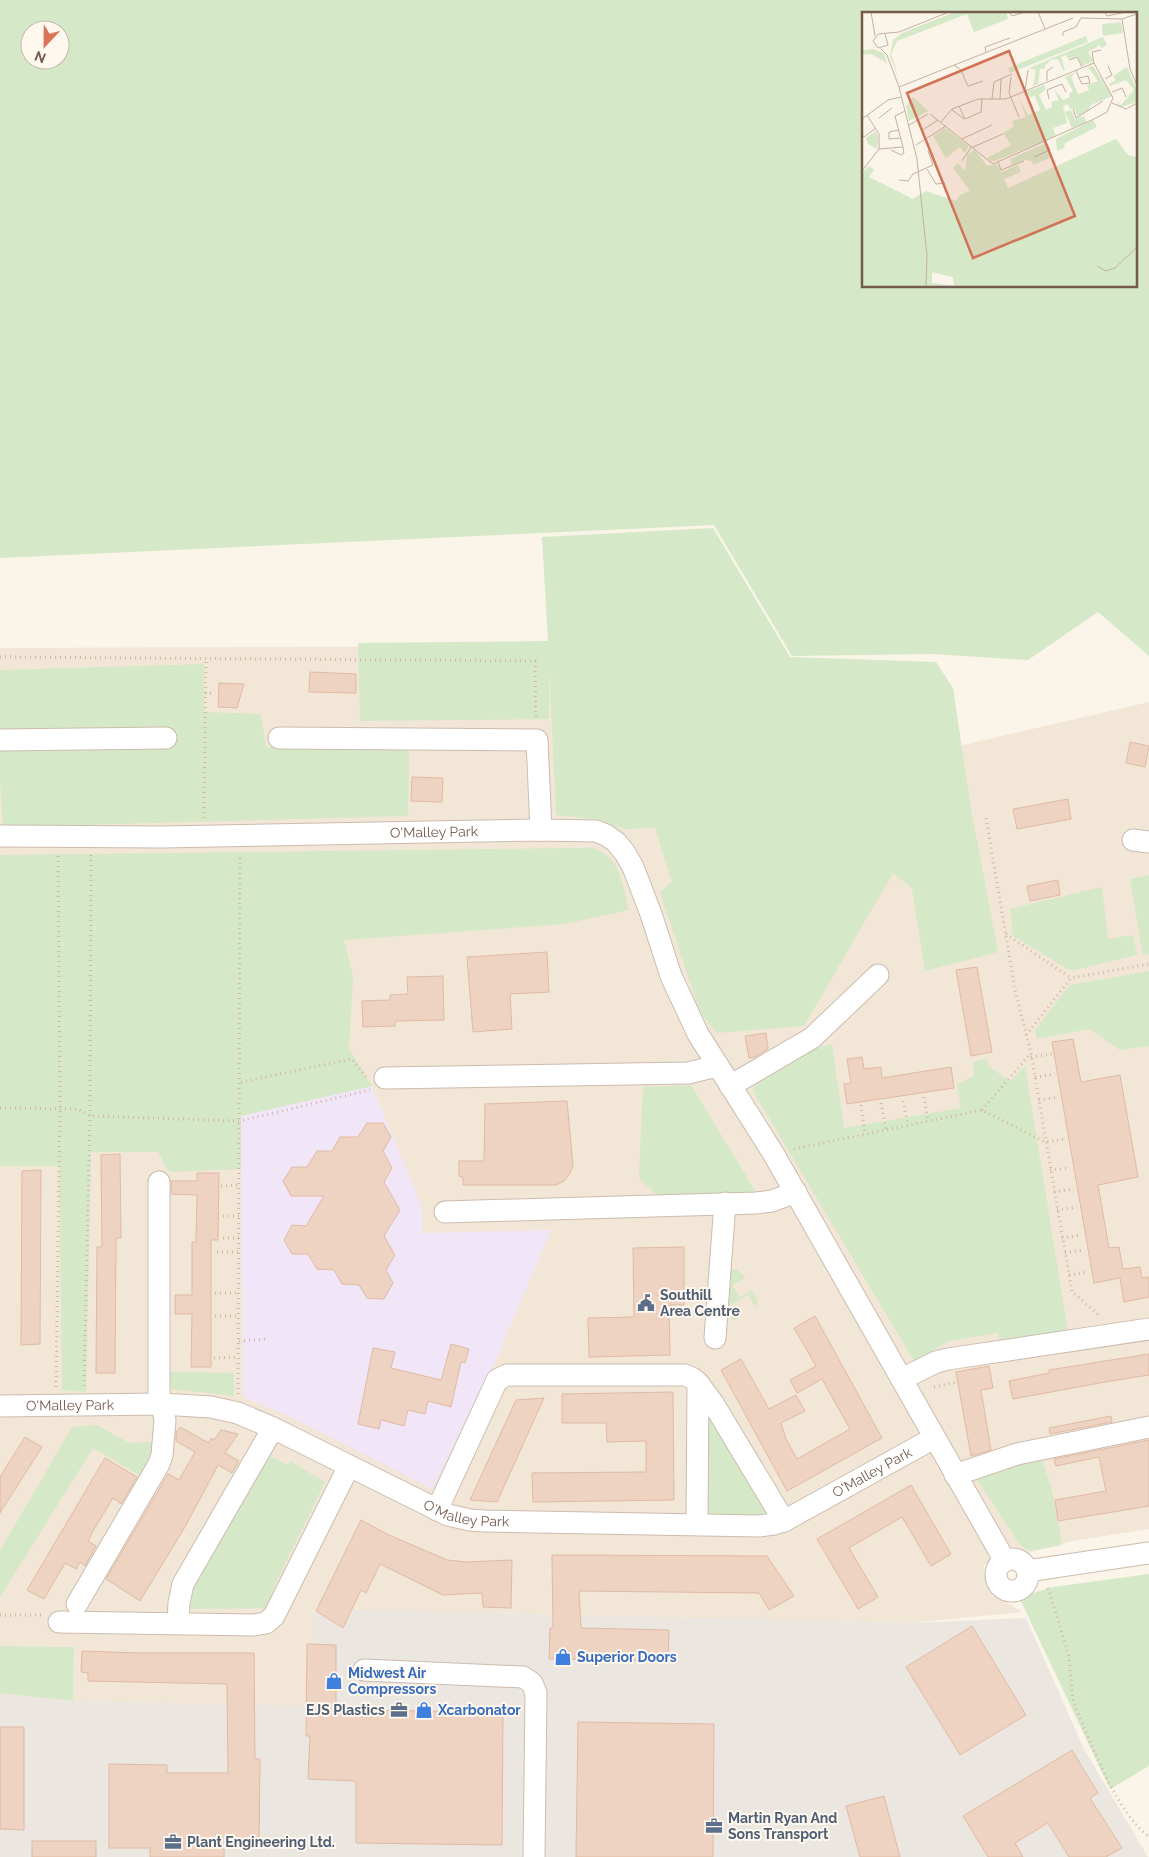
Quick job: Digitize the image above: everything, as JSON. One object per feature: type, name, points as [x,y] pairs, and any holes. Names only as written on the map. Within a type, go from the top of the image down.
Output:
[{"type":"street","points":[[0,740],[166,738]]},
{"type":"street","points":[[279,738],[537,740],[541,830]]},
{"type":"street","name":"O'Malley Park","points":[[0,836],[203,836],[541,830],[596,831],[606,835],[626,853],[633,867],[651,914],[671,976],[698,1034],[796,1192],[1005,1561],[998,1567],[997,1581],[1004,1589],[1009,1591],[1020,1589],[1027,1581],[1027,1571],[1149,1553]]},
{"type":"street","points":[[730,1086],[812,1038],[878,975]]},
{"type":"street","points":[[380,1083],[688,1073],[717,1066]]},
{"type":"street","points":[[77,1604],[159,1464],[162,1455],[165,1420],[159,1393],[159,1182]]},
{"type":"street","points":[[445,1212],[764,1203],[796,1192]]},
{"type":"street","points":[[715,1338],[725,1203]]},
{"type":"street","points":[[902,1379],[948,1358],[1149,1329]]},
{"type":"street","points":[[436,1510],[497,1380],[502,1377],[507,1375],[685,1375],[698,1383],[713,1404],[784,1521]]},
{"type":"street","points":[[696,1524],[698,1383]]},
{"type":"street","name":"O'Malley Park","points":[[0,1406],[161,1404],[211,1407],[238,1414],[273,1428],[436,1510],[470,1520],[759,1526],[774,1524],[784,1521],[934,1438]]},
{"type":"street","points":[[178,1623],[179,1603],[183,1584],[273,1428]]},
{"type":"street","points":[[955,1475],[1017,1454],[1149,1428]]},
{"type":"street","points":[[54,1618],[254,1625],[266,1623],[274,1616],[349,1466]]},
{"type":"street","points":[[364,1670],[523,1677],[532,1683],[536,1693],[534,1857]]},
{"type":"path","points":[[0,657],[535,661],[537,740]]},
{"type":"path","points":[[203,836],[206,658]]},
{"type":"path","points":[[205,693],[215,693]]},
{"type":"path","points":[[986,818],[1015,990],[1032,1057],[1072,1292],[1119,1333]]},
{"type":"path","points":[[238,1414],[240,835]]},
{"type":"path","points":[[56,1406],[60,1107],[58,837]]},
{"type":"path","points":[[84,1405],[90,1116],[91,837]]},
{"type":"path","points":[[1006,934],[1071,978]]},
{"type":"path","points":[[1026,1035],[1071,978],[1149,964]]},
{"type":"path","points":[[773,1153],[982,1110],[1031,1052]]},
{"type":"path","points":[[1032,1057],[1052,1054]]},
{"type":"path","points":[[240,1082],[352,1059],[380,1083]]},
{"type":"path","points":[[1035,1077],[1055,1074]]},
{"type":"path","points":[[0,1108],[60,1107],[78,1108],[90,1116],[240,1121],[380,1083]]},
{"type":"path","points":[[924,1097],[928,1121]]},
{"type":"path","points":[[1038,1100],[1059,1097]]},
{"type":"path","points":[[903,1101],[908,1125]]},
{"type":"path","points":[[881,1103],[886,1130]]},
{"type":"path","points":[[860,1105],[865,1134]]},
{"type":"path","points":[[982,1110],[1045,1142],[1065,1139]]},
{"type":"path","points":[[1050,1170],[1070,1168]]},
{"type":"path","points":[[221,1186],[240,1185]]},
{"type":"path","points":[[1054,1192],[1074,1189]]},
{"type":"path","points":[[1057,1210],[1077,1207]]},
{"type":"path","points":[[223,1216],[240,1216]]},
{"type":"path","points":[[1062,1238],[1081,1235]]},
{"type":"path","points":[[223,1238],[239,1238]]},
{"type":"path","points":[[1065,1253],[1084,1250]]},
{"type":"path","points":[[217,1252],[239,1252]]},
{"type":"path","points":[[1069,1275],[1088,1272]]},
{"type":"path","points":[[215,1293],[239,1293]]},
{"type":"path","points":[[215,1316],[239,1316]]},
{"type":"path","points":[[238,1341],[266,1339]]},
{"type":"path","points":[[214,1358],[238,1357]]},
{"type":"path","points":[[932,1387],[956,1382]]},
{"type":"path","points":[[1047,1585],[1069,1656],[1075,1706],[1104,1772],[1138,1828],[1149,1837]]},
{"type":"path","points":[[0,1615],[54,1618]]},
{"type":"shaded area","points":[[551,646],[854,770],[1149,702],[1149,1529],[1072,1541],[984,1565],[989,1588],[1004,1601],[1022,1612],[912,1623],[314,1609],[307,1706],[73,1701],[74,1647],[0,1646],[0,648]]},
{"type":"shaded area","points":[[372,1086],[421,1205],[423,1233],[551,1230],[493,1367],[432,1489],[289,1416],[243,1397],[241,1116]]},
{"type":"shaded area","points":[[314,1609],[912,1623],[1026,1618],[1084,1749],[1148,1857],[0,1857],[0,1693],[73,1701],[307,1706]]},
{"type":"green space","points":[[0,0],[1149,0],[1149,656],[1098,612],[1028,660],[932,654],[792,656],[714,525],[0,558]]},
{"type":"green space","points":[[713,528],[790,657],[936,662],[953,688],[971,809],[998,952],[925,971],[912,888],[893,873],[804,1026],[717,1033],[700,1012],[660,892],[672,882],[655,828],[623,829],[601,820],[556,815],[549,664],[549,719],[360,721],[358,643],[548,641],[542,537]]},
{"type":"green space","points":[[204,664],[204,712],[261,714],[266,747],[409,747],[408,816],[3,827],[0,778],[0,670]]},
{"type":"green space","points":[[590,848],[604,853],[616,866],[623,883],[629,910],[564,924],[344,940],[353,977],[349,1049],[372,1086],[241,1116],[241,1169],[169,1172],[158,1152],[91,1152],[86,1392],[62,1390],[59,1166],[0,1166],[0,855]]},
{"type":"green space","points":[[1149,875],[1149,954],[1143,955],[1130,879]]},
{"type":"green space","points":[[1102,887],[1108,939],[1133,935],[1137,955],[1075,970],[1067,969],[1013,936],[1010,909]]},
{"type":"green space","points":[[1149,971],[1149,1046],[1120,1050],[1089,1029],[1037,1039],[1035,1030],[1070,985]]},
{"type":"green space","points":[[832,1044],[844,1128],[961,1108],[957,1084],[974,1076],[973,1062],[987,1059],[988,1066],[1010,1081],[1025,1066],[1068,1332],[1000,1343],[998,1333],[949,1341],[914,1361],[753,1091],[757,1082],[816,1047]]},
{"type":"green space","points":[[691,1085],[757,1194],[660,1198],[639,1178],[643,1087]]},
{"type":"green space","points":[[737,1269],[745,1278],[732,1285],[740,1297],[752,1290],[758,1301],[755,1307],[748,1295],[730,1305],[738,1317],[737,1320],[733,1320],[725,1314],[728,1272]]},
{"type":"green space","points":[[168,1372],[234,1373],[234,1396],[169,1389]]},
{"type":"green space","points":[[708,1417],[713,1417],[767,1512],[765,1518],[712,1518],[703,1511],[705,1421]]},
{"type":"green space","points":[[97,1425],[129,1443],[155,1442],[141,1476],[93,1448],[0,1597],[0,1551],[72,1427]]},
{"type":"green space","points":[[270,1456],[288,1465],[290,1461],[325,1482],[274,1587],[269,1608],[189,1609],[188,1600],[191,1590],[262,1464],[266,1465]]},
{"type":"green space","points":[[1042,1459],[1052,1492],[1062,1545],[1030,1551],[1021,1546],[976,1478]]},
{"type":"green space","points":[[1149,1574],[1149,1766],[1110,1789],[1019,1597],[1053,1587]]},
{"type":"green space","points":[[0,1646],[74,1647],[73,1701],[0,1693]]},
{"type":"building","points":[[310,672],[356,674],[356,693],[309,692]]},
{"type":"building","points":[[219,683],[244,684],[237,708],[218,707]]},
{"type":"building","points":[[1130,742],[1149,746],[1145,767],[1126,763]]},
{"type":"building","points":[[412,777],[443,778],[442,802],[411,801]]},
{"type":"building","points":[[1068,799],[1071,819],[1017,829],[1013,809]]},
{"type":"building","points":[[1058,880],[1060,895],[1030,901],[1027,886]]},
{"type":"building","points":[[547,952],[549,992],[510,994],[512,1029],[473,1032],[467,957]]},
{"type":"building","points":[[977,967],[992,1052],[971,1056],[956,970]]},
{"type":"building","points":[[443,976],[444,1020],[396,1021],[395,1026],[363,1027],[362,1001],[390,1000],[390,995],[408,994],[407,977]]},
{"type":"building","points":[[766,1033],[768,1049],[755,1057],[749,1058],[745,1036]]},
{"type":"building","points":[[1073,1039],[1081,1082],[1120,1075],[1138,1177],[1098,1185],[1109,1248],[1119,1247],[1123,1269],[1140,1267],[1142,1278],[1149,1277],[1149,1297],[1124,1302],[1120,1278],[1094,1283],[1052,1042]]},
{"type":"building","points":[[862,1057],[864,1069],[881,1067],[882,1078],[951,1067],[954,1088],[847,1104],[844,1084],[851,1083],[847,1059]]},
{"type":"building","points":[[567,1101],[573,1166],[564,1181],[556,1185],[463,1185],[463,1177],[459,1176],[459,1161],[484,1161],[485,1104]]},
{"type":"building","points":[[367,1123],[383,1123],[391,1137],[383,1151],[392,1168],[384,1182],[400,1210],[384,1236],[395,1255],[386,1270],[393,1283],[384,1299],[367,1298],[359,1285],[342,1284],[334,1270],[317,1269],[308,1254],[292,1254],[284,1240],[292,1225],[306,1226],[324,1196],[291,1196],[283,1181],[292,1167],[307,1167],[317,1151],[332,1151],[340,1137],[358,1137]]},
{"type":"building","points":[[120,1154],[121,1238],[116,1238],[115,1373],[96,1373],[97,1247],[102,1247],[101,1155]]},
{"type":"building","points":[[41,1170],[40,1344],[21,1345],[22,1171]]},
{"type":"building","points":[[197,1173],[219,1173],[218,1240],[211,1240],[211,1367],[191,1367],[192,1314],[175,1314],[175,1295],[192,1295],[192,1242],[196,1242],[197,1195],[172,1194],[171,1181],[197,1181]]},
{"type":"building","points":[[684,1247],[684,1305],[669,1305],[670,1355],[589,1357],[588,1318],[634,1317],[633,1248]]},
{"type":"building","points":[[815,1316],[882,1438],[787,1491],[721,1370],[741,1359],[769,1409],[796,1395],[805,1411],[781,1423],[786,1439],[797,1459],[850,1429],[822,1379],[797,1393],[790,1380],[816,1366],[794,1328]]},
{"type":"building","points":[[451,1344],[469,1349],[465,1363],[461,1362],[451,1407],[428,1401],[425,1414],[408,1410],[404,1426],[381,1420],[379,1429],[358,1424],[373,1348],[395,1352],[391,1368],[441,1380]]},
{"type":"building","points":[[1149,1354],[1149,1375],[1013,1399],[1009,1381],[1049,1373],[1049,1370]]},
{"type":"building","points":[[989,1366],[993,1388],[981,1390],[991,1450],[971,1456],[956,1372]]},
{"type":"building","points":[[673,1392],[674,1500],[533,1502],[532,1473],[646,1472],[646,1441],[607,1442],[606,1423],[562,1423],[562,1394]]},
{"type":"building","points":[[544,1398],[497,1502],[470,1500],[516,1400]]},
{"type":"building","points":[[1111,1416],[1112,1422],[1050,1434],[1049,1428]]},
{"type":"building","points":[[180,1427],[209,1443],[211,1438],[214,1440],[221,1430],[238,1434],[225,1453],[239,1461],[232,1473],[218,1465],[185,1527],[140,1601],[106,1579],[168,1474],[179,1480],[195,1452],[176,1441],[176,1432]]},
{"type":"building","points":[[25,1437],[42,1447],[0,1513],[0,1477]]},
{"type":"building","points":[[1149,1440],[1149,1506],[1058,1521],[1055,1500],[1106,1491],[1099,1457],[1056,1466],[1054,1459]]},
{"type":"building","points":[[105,1458],[137,1477],[121,1504],[113,1498],[93,1531],[88,1541],[96,1546],[85,1566],[80,1562],[76,1569],[65,1563],[44,1599],[27,1590]]},
{"type":"building","points":[[911,1485],[951,1554],[931,1566],[902,1517],[849,1548],[878,1597],[858,1609],[817,1539]]},
{"type":"building","points":[[361,1520],[389,1535],[447,1560],[466,1562],[512,1560],[511,1608],[483,1607],[482,1593],[443,1595],[380,1564],[366,1593],[361,1590],[343,1628],[316,1611]]},
{"type":"building","points":[[552,1555],[767,1556],[794,1596],[769,1610],[759,1593],[579,1591],[581,1628],[669,1630],[668,1661],[549,1659],[550,1628],[553,1628]]},
{"type":"building","points":[[972,1626],[1026,1715],[960,1755],[906,1667]]},
{"type":"building","points":[[307,1644],[336,1645],[336,1710],[503,1712],[502,1845],[356,1843],[356,1781],[308,1779],[310,1736],[306,1736]]},
{"type":"building","points":[[82,1651],[254,1653],[255,1759],[260,1759],[259,1847],[224,1847],[224,1857],[150,1857],[150,1848],[109,1848],[109,1764],[167,1765],[167,1773],[228,1773],[227,1684],[88,1681],[88,1673],[81,1672]]},
{"type":"building","points":[[578,1722],[714,1724],[713,1857],[576,1857]]},
{"type":"building","points":[[0,1727],[24,1727],[24,1830],[0,1829]]},
{"type":"building","points":[[1072,1750],[1098,1793],[1090,1798],[1122,1848],[1106,1857],[1069,1857],[1048,1823],[1015,1843],[1023,1857],[988,1857],[963,1816]]},
{"type":"building","points":[[884,1796],[900,1857],[860,1857],[846,1806]]},
{"type":"building","points":[[32,1841],[96,1841],[96,1857],[32,1857]]},
{"type":"place","name":"Southill Area Centre","points":[[646,1303]]},
{"type":"place","name":"Superior Doors","points":[[563,1657]]},
{"type":"place","name":"Midwest Air Compressors","points":[[334,1681]]},
{"type":"place","name":"EJS Plastics","points":[[399,1710]]},
{"type":"place","name":"Xcarbonator","points":[[424,1710]]},
{"type":"place","name":"Martin Ryan And Sons Transport","points":[[714,1826]]},
{"type":"place","name":"Plant Engineering Ltd.","points":[[173,1842]]}]
